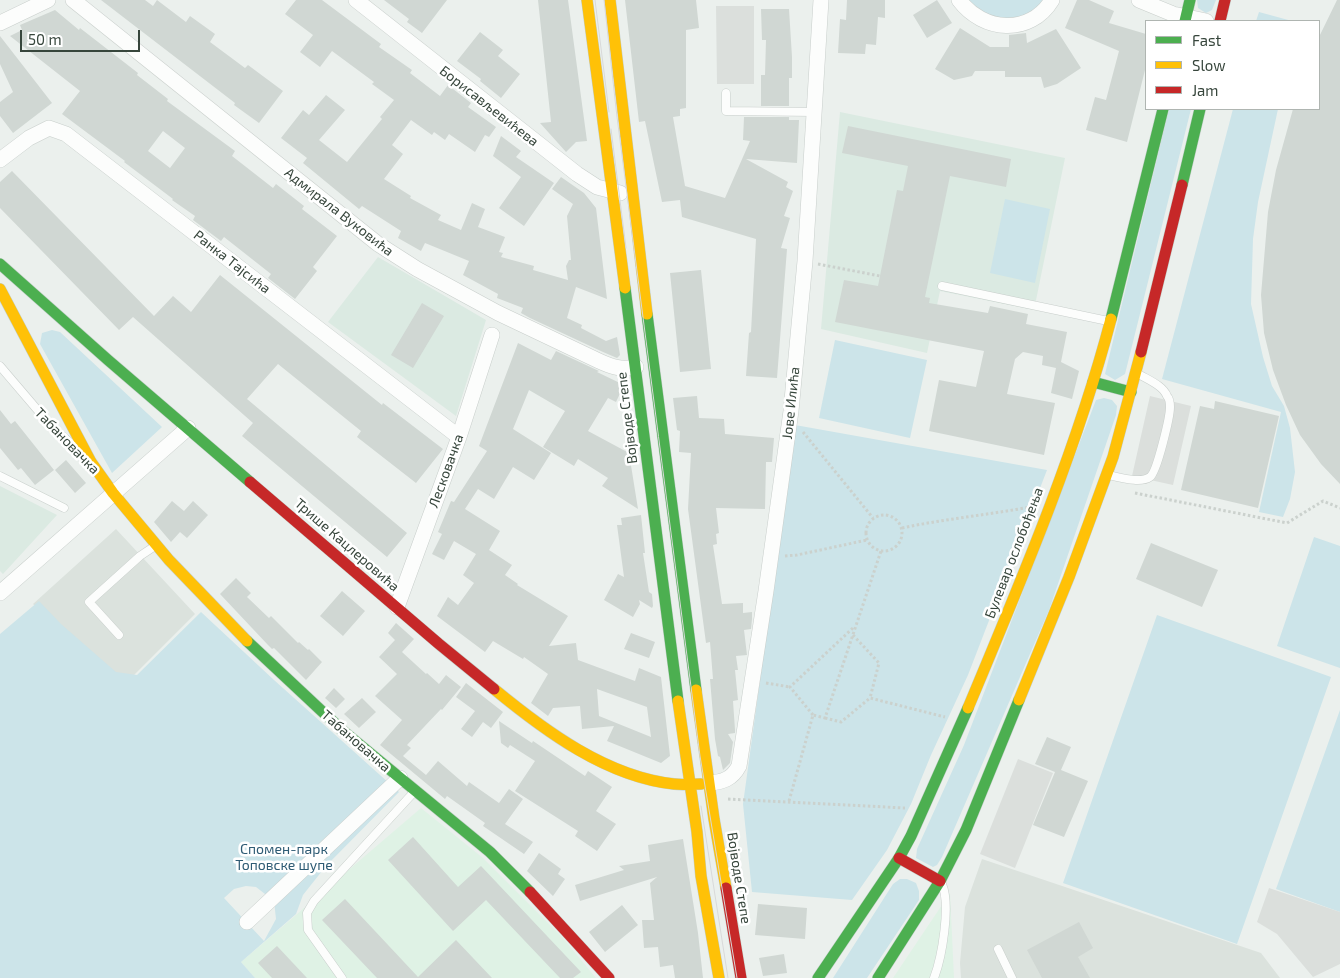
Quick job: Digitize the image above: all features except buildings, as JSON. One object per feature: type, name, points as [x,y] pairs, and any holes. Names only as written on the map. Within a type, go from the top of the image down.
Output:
[{"type":"main road","name":"Војводе Степе","points":[[587,0],[689,785],[697,832],[701,876],[719,978]]},
{"type":"main road","name":"Војводе Степе","points":[[610,0],[632,195],[682,592],[709,783],[741,978]]},
{"type":"main road","points":[[1185,19],[1190,0]]},
{"type":"main road","points":[[1220,20],[1225,0]]},
{"type":"main road","name":"Булевар ослобођења","points":[[818,978],[899,858],[923,810],[962,722],[1040,529],[1093,382],[1163,110]]},
{"type":"main road","points":[[878,978],[940,881],[966,830],[1069,577],[1106,475],[1131,392],[1200,110]]},
{"type":"main road","name":"Трише Кацлеровића","points":[[0,264],[397,607],[486,682],[554,735],[592,757],[618,769],[643,777],[674,784],[709,783]]},
{"type":"main road","points":[[0,289],[91,462]]},
{"type":"main road","points":[[17,320],[25,304],[35,299],[41,300]]},
{"type":"main road","points":[[1093,382],[1131,392]]},
{"type":"main road","name":"Табановачка","points":[[91,462],[113,493],[156,544],[259,654],[343,731],[490,852],[540,901],[609,978]]},
{"type":"main road","name":"Војводе Степе","points":[[697,832],[712,876],[728,978]]},
{"type":"main road","points":[[899,858],[940,881]]},
{"type":"street","points":[[0,23],[48,0]]},
{"type":"street","name":"Адмирала Вуковића","points":[[73,0],[390,253],[498,313],[614,368],[624,370],[636,367]]},
{"type":"street","name":"Борисављевићева","points":[[356,0],[577,174],[597,187],[632,195]]},
{"type":"street","name":"Јове Илића","points":[[709,783],[724,781],[731,777],[739,766],[771,557],[790,416],[805,261],[821,0]]},
{"type":"street","points":[[959,0],[965,8],[980,20],[1009,26],[1027,22],[1036,17],[1052,0]]},
{"type":"street","points":[[1139,0],[1185,19]]},
{"type":"street","name":"Ранка Тајсића","points":[[0,160],[38,133],[50,128],[66,134],[459,436]]},
{"type":"street","name":"Лесковачка","points":[[397,607],[459,436],[492,335]]},
{"type":"street","points":[[0,593],[188,428]]},
{"type":"street","points":[[246,922],[400,778]]},
{"type":"lane","points":[[726,93],[726,111],[814,112]]},
{"type":"lane","points":[[942,286],[1110,321]]},
{"type":"lane","name":"Табановачка","points":[[0,366],[52,427],[91,462]]},
{"type":"lane","points":[[1106,475],[1142,480],[1149,478],[1154,473],[1158,463],[1170,406],[1167,395],[1161,388],[1136,373]]},
{"type":"lane","points":[[0,476],[64,508]]},
{"type":"lane","points":[[119,635],[89,602],[156,544]]},
{"type":"lane","points":[[342,978],[308,930],[307,913],[314,900],[415,790]]},
{"type":"lane","points":[[934,978],[943,936],[946,899],[940,881]]},
{"type":"lane","points":[[998,949],[1012,978]]},
{"type":"path","points":[[805,261],[880,276]]},
{"type":"path","points":[[790,416],[872,518]]},
{"type":"path","points":[[1126,491],[1287,523],[1323,502],[1340,508]]},
{"type":"path","points":[[902,528],[1034,506]]},
{"type":"path","points":[[878,515],[890,515],[900,522],[903,534],[898,546],[892,550],[881,551],[870,545],[867,540],[866,528],[872,518],[878,515]]},
{"type":"path","points":[[771,557],[797,555],[867,540]]},
{"type":"path","points":[[825,718],[881,551]]},
{"type":"path","points":[[790,687],[855,626]]},
{"type":"path","points":[[753,680],[790,687],[813,715],[841,722],[870,698],[879,663],[853,634]]},
{"type":"path","points":[[870,698],[962,722]]},
{"type":"path","points":[[789,801],[813,715]]},
{"type":"path","points":[[723,799],[789,801],[923,810]]},
{"type":"shaded area","points":[[716,6],[754,6],[754,84],[717,84]]},
{"type":"shaded area","points":[[840,112],[1065,158],[1034,310],[940,291],[927,353],[821,329]]},
{"type":"shaded area","points":[[378,257],[486,320],[456,416],[328,322]]},
{"type":"shaded area","points":[[1150,396],[1191,406],[1173,485],[1132,476]]},
{"type":"shaded area","points":[[0,486],[57,515],[3,574],[0,571]]},
{"type":"shaded area","points":[[116,529],[195,614],[126,683],[109,679],[33,604]]},
{"type":"shaded area","points":[[1018,759],[1053,773],[1015,868],[980,854]]},
{"type":"shaded area","points":[[421,808],[483,858],[562,937],[596,978],[255,978],[241,962]]},
{"type":"shaded area","points":[[982,859],[1261,953],[1280,978],[961,978],[960,963],[965,907]]},
{"type":"shaded area","points":[[1269,888],[1340,912],[1340,964],[1313,977],[1277,934],[1257,922]]},
{"type":"shaded area","points":[[950,893],[954,978],[893,978]]},
{"type":"green space","points":[[966,0],[1044,0],[1038,8],[1016,19],[991,19]]},
{"type":"green space","points":[[1197,0],[1216,0],[1212,10],[1206,13],[1198,8]]},
{"type":"green space","points":[[1259,12],[1288,20],[1256,20]]},
{"type":"green space","points":[[1169,110],[1191,110],[1125,374],[1115,380],[1105,374]]},
{"type":"green space","points":[[1233,110],[1278,110],[1258,202],[1253,239],[1251,304],[1263,357],[1272,386],[1284,406],[1290,428],[1295,472],[1290,499],[1283,517],[1259,512],[1281,412],[1162,379]]},
{"type":"green space","points":[[1005,199],[1050,209],[1035,283],[990,273]]},
{"type":"green space","points":[[52,330],[60,332],[162,427],[112,473],[40,344],[42,333]]},
{"type":"green space","points":[[835,340],[927,360],[910,438],[819,418]]},
{"type":"green space","points":[[1104,398],[1112,400],[1117,406],[1116,415],[1049,610],[942,857],[937,865],[933,867],[916,858],[917,849],[964,745],[1096,400]]},
{"type":"green space","points":[[795,425],[1047,470],[968,675],[931,755],[911,804],[887,850],[852,900],[752,892],[743,804]]},
{"type":"green space","points":[[1314,537],[1340,546],[1340,668],[1277,646]]},
{"type":"green space","name":"Спомен-парк Топовске шупе","points":[[39,601],[61,624],[116,672],[137,675],[201,612],[399,792],[326,866],[303,895],[296,914],[241,962],[255,978],[0,978],[0,634]],"holes":[[[246,886],[256,887],[274,901],[276,919],[264,941],[224,898],[234,889]]]},
{"type":"green space","points":[[1157,615],[1331,677],[1237,944],[1063,883]]},
{"type":"green space","points":[[1340,710],[1340,912],[1276,889]]},
{"type":"green space","points":[[900,879],[907,879],[916,883],[919,891],[919,900],[867,978],[833,978],[893,884]]},
{"type":"tram line","points":[[595,0],[609,112]]},
{"type":"tram line","points":[[604,0],[617,117],[700,756],[737,978]]},
{"type":"tram line","points":[[611,129],[626,248]]},
{"type":"tram line","points":[[701,806],[728,978]]},
{"type":"traffic: fast","points":[[1185,20],[1190,0]]},
{"type":"traffic: fast","points":[[1111,319],[1163,110]]},
{"type":"traffic: fast","points":[[1182,185],[1200,110]]},
{"type":"traffic: fast","points":[[0,264],[250,482]]},
{"type":"traffic: fast","points":[[625,288],[678,701]]},
{"type":"traffic: fast","points":[[647,314],[696,690]]},
{"type":"traffic: fast","points":[[1093,382],[1131,392]]},
{"type":"traffic: fast","points":[[247,641],[343,731],[490,852],[530,892]]},
{"type":"traffic: fast","points":[[878,978],[940,881],[966,830],[1019,700]]},
{"type":"traffic: fast","points":[[818,978],[899,858],[911,836],[968,708]]},
{"type":"traffic: slow","points":[[587,0],[625,288]]},
{"type":"traffic: slow","points":[[610,0],[647,314]]},
{"type":"traffic: slow","points":[[0,289],[91,462],[113,493],[169,560],[247,641]]},
{"type":"traffic: slow","points":[[968,708],[1046,516],[1081,418],[1111,319]]},
{"type":"traffic: slow","points":[[1019,700],[1069,577],[1113,457],[1141,352]]},
{"type":"traffic: slow","points":[[494,689],[534,721],[578,750],[601,762],[649,780],[677,784],[701,784]]},
{"type":"traffic: slow","points":[[696,690],[714,819],[726,888]]},
{"type":"traffic: slow","points":[[678,701],[697,832],[701,876],[719,978]]},
{"type":"traffic: jam","points":[[1220,20],[1225,0]]},
{"type":"traffic: jam","points":[[1141,352],[1182,185]]},
{"type":"traffic: jam","points":[[250,482],[494,689]]},
{"type":"traffic: jam","points":[[899,858],[940,881]]},
{"type":"traffic: jam","points":[[726,888],[741,978]]},
{"type":"traffic: jam","points":[[530,892],[609,978]]}]
